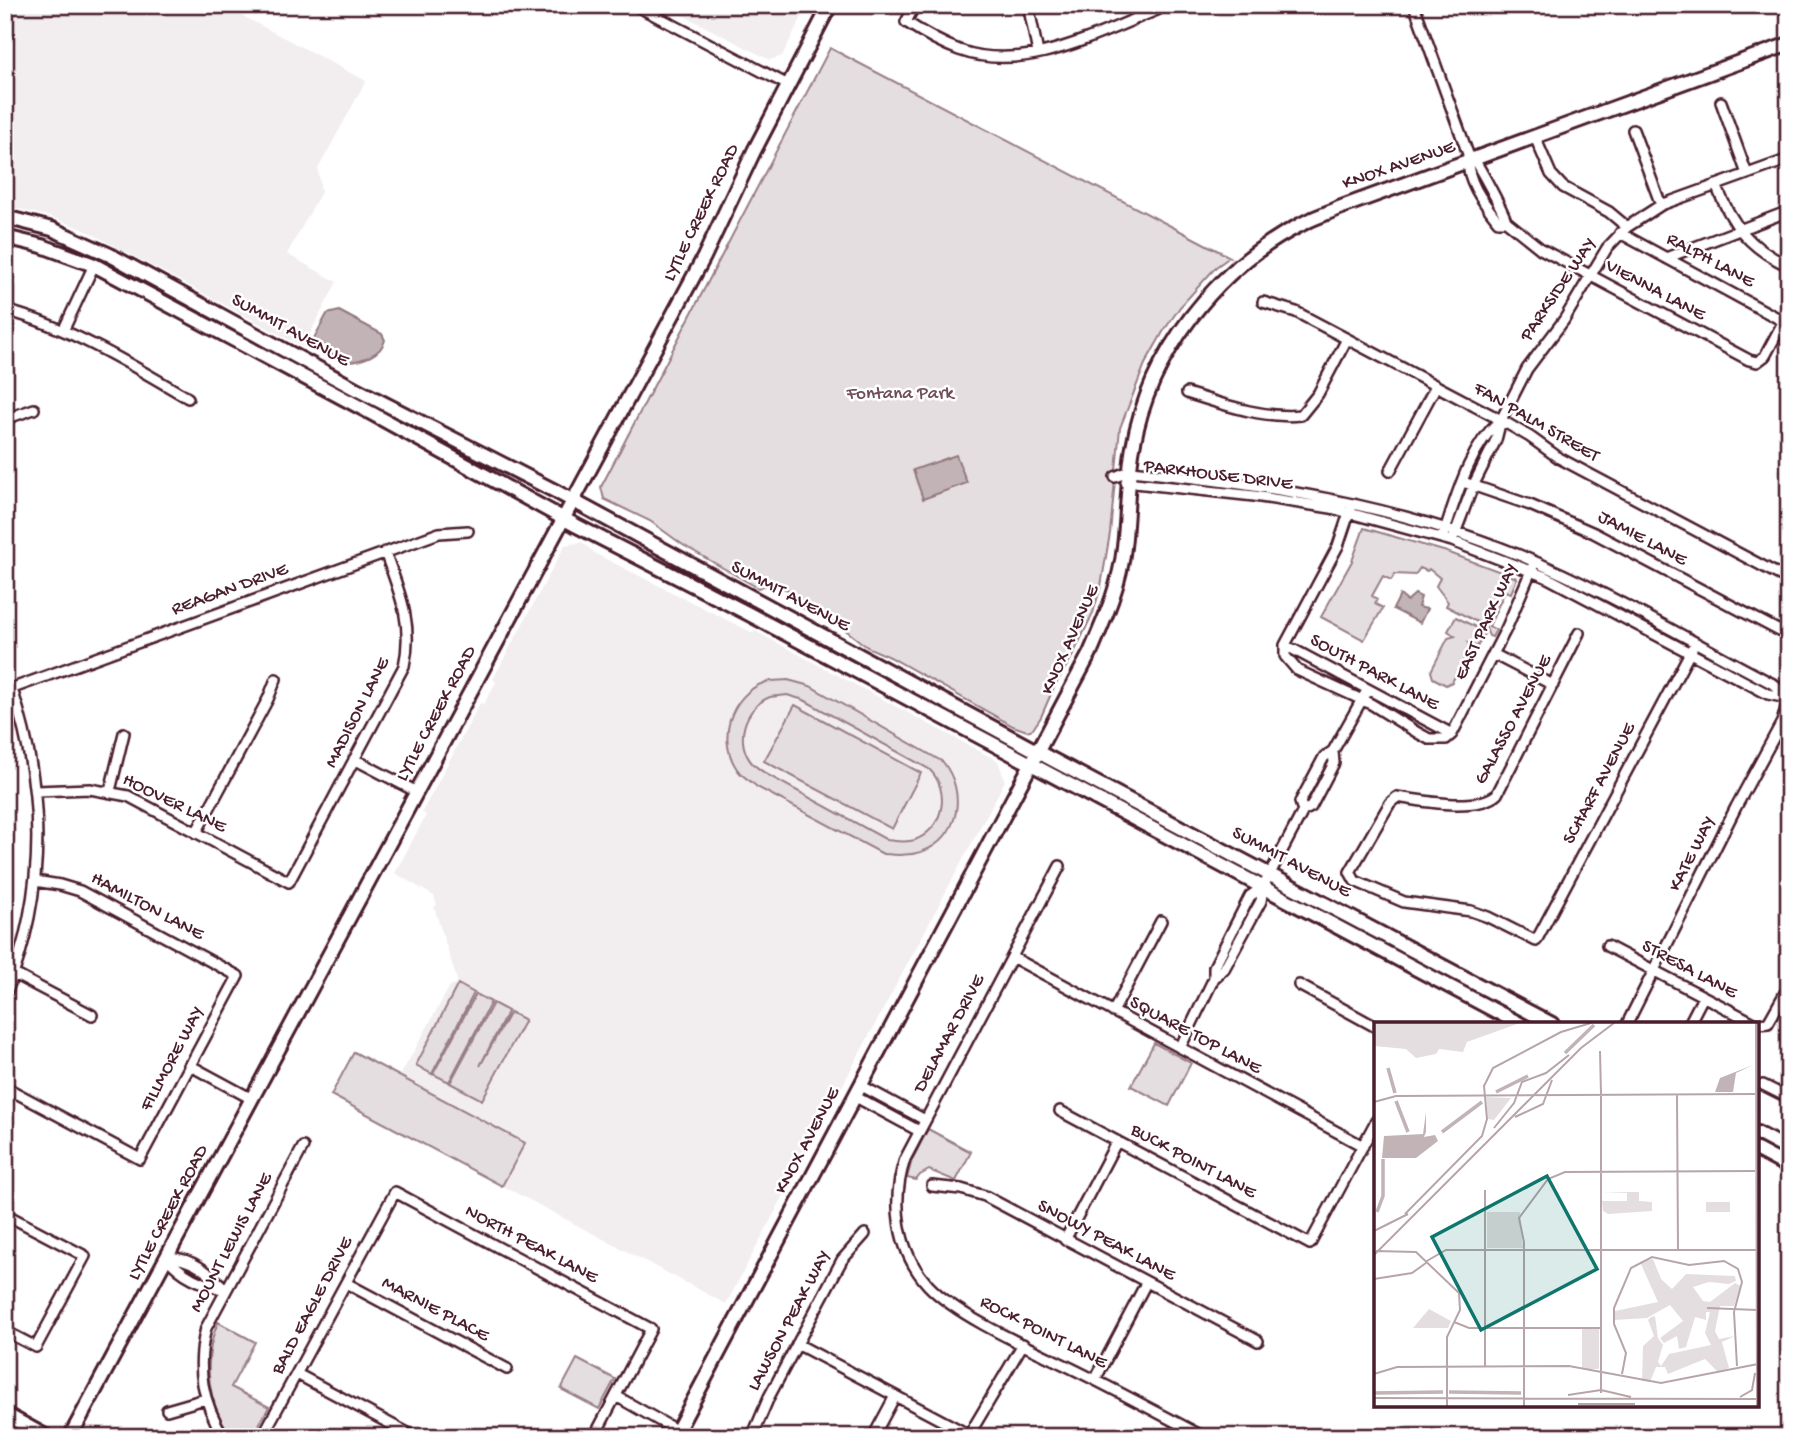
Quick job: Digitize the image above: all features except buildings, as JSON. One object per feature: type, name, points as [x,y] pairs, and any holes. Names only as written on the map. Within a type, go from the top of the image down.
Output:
[{"type":"street","points":[[635,5],[788,85]]},
{"type":"street","name":"LYTLE CREEK ROAD","points":[[70,1437],[704,257],[830,5]]},
{"type":"street","points":[[915,5],[906,22],[933,39],[960,51],[987,57],[1009,58],[1061,48],[1156,7]]},
{"type":"street","name":"VIENNA LANE","points":[[1414,5],[1470,159],[1506,214],[1506,221],[1541,249],[1741,356],[1757,362],[1765,356],[1783,321]]},
{"type":"street","points":[[1030,14],[1038,53]]},
{"type":"street","name":"KNOX AVENUE","points":[[680,1435],[857,1091],[1090,653],[1111,607],[1124,547],[1129,477],[1140,415],[1161,366],[1201,304],[1238,267],[1278,237],[1301,224],[1470,159],[1789,44]]},
{"type":"street","points":[[1721,102],[1747,174]]},
{"type":"street","points":[[1633,130],[1661,205]]},
{"type":"street","name":"RALPH LANE","points":[[1535,137],[1551,174],[1563,187],[1609,212],[1623,230],[1666,258],[1783,321]]},
{"type":"street","name":"PARKSIDE WAY","points":[[1454,537],[1473,486],[1496,440],[1501,420],[1527,369],[1564,320],[1607,248],[1623,230],[1661,205],[1789,159]]},
{"type":"street","points":[[1717,185],[1724,206],[1739,229],[1763,253],[1789,266]]},
{"type":"street","points":[[1666,258],[1789,211]]},
{"type":"street","name":"SUMMIT AVENUE","points":[[5,217],[52,229],[95,247],[354,388],[1548,1022]]},
{"type":"street","name":"SUMMIT AVENUE","points":[[5,237],[42,246],[94,265],[564,518],[1516,1022]]},
{"type":"street","points":[[64,329],[94,265]]},
{"type":"street","name":"FAN PALM STREET","points":[[1263,302],[1296,312],[1501,420],[1559,458],[1789,580]]},
{"type":"street","points":[[5,310],[64,329],[188,398]]},
{"type":"street","points":[[1783,321],[1789,311]]},
{"type":"street","points":[[1187,393],[1237,408],[1287,417],[1301,415],[1318,394],[1347,339]]},
{"type":"street","points":[[1390,471],[1436,386]]},
{"type":"street","points":[[5,419],[34,409]]},
{"type":"street","name":"PARKSIDE WAY","points":[[1442,538],[1463,482],[1486,434],[1501,420]]},
{"type":"street","name":"PARKHOUSE DRIVE","points":[[1129,477],[1288,490],[1446,528],[1454,537]]},
{"type":"street","name":"JAMIE LANE","points":[[1463,482],[1530,505],[1594,533],[1789,636]]},
{"type":"street","points":[[1285,645],[1338,546],[1350,507]]},
{"type":"street","name":"PARKHOUSE DRIVE","points":[[1350,507],[1442,538],[1454,537],[1533,566],[1693,648],[1775,685],[1789,698],[1768,694],[1693,648]]},
{"type":"street","name":"REAGAN DRIVE","points":[[8,690],[439,533],[468,531]]},
{"type":"street","name":"MADISON LANE","points":[[289,882],[397,681],[407,652],[405,609],[385,552]]},
{"type":"street","name":"EAST PARK WAY","points":[[1452,734],[1493,654],[1533,566]]},
{"type":"street","name":"GALASSO AVENUE","points":[[1355,881],[1350,872],[1390,803],[1397,797],[1439,805],[1490,800],[1497,794],[1578,633]]},
{"type":"street","name":"SOUTH PARK LANE","points":[[1285,645],[1367,690],[1452,734],[1446,739],[1429,739],[1362,699],[1333,684],[1325,685],[1297,670],[1285,656],[1285,645]]},
{"type":"street","name":"SCHARF AVENUE","points":[[1355,881],[1404,902],[1471,911],[1536,941],[1693,648]]},
{"type":"street","points":[[1493,654],[1553,685]]},
{"type":"street","points":[[196,833],[268,699],[276,679]]},
{"type":"street","points":[[5,996],[27,927],[37,852],[36,791],[27,741],[8,690]]},
{"type":"street","points":[[1180,1048],[1214,978],[1224,969],[1261,901],[1269,874],[1303,811],[1300,802],[1324,757],[1333,751],[1367,690]]},
{"type":"street","name":"KATE WAY","points":[[1628,1022],[1736,807],[1782,722],[1789,698]]},
{"type":"street","points":[[110,791],[124,733]]},
{"type":"street","points":[[354,759],[417,792]]},
{"type":"street","name":"HOOVER LANE","points":[[36,791],[70,788],[110,791],[128,796],[289,882]]},
{"type":"street","name":"DELAMAR DRIVE","points":[[899,1226],[899,1177],[919,1131],[1060,866]]},
{"type":"street","name":"HAMILTON LANE","points":[[35,881],[60,884],[80,891],[238,976]]},
{"type":"street","points":[[1214,978],[1214,967],[1250,896],[1263,887]]},
{"type":"street","points":[[1113,1012],[1161,921]]},
{"type":"street","points":[[1226,942],[1236,947]]},
{"type":"street","name":"STRESA LANE","points":[[1606,946],[1752,1022]]},
{"type":"street","name":"SQUARE TOP LANE","points":[[1012,957],[1363,1146]]},
{"type":"street","points":[[14,974],[92,1015]]},
{"type":"street","name":"FILLMORE WAY","points":[[5,1087],[140,1159],[238,976]]},
{"type":"street","points":[[1299,985],[1374,1026]]},
{"type":"street","name":"STRESA LANE","points":[[1759,1024],[1768,1023],[1789,986]]},
{"type":"street","points":[[1690,1022],[1703,997]]},
{"type":"street","points":[[189,1065],[252,1099]]},
{"type":"street","points":[[1763,1085],[1789,1098]]},
{"type":"street","points":[[857,1091],[925,1120]]},
{"type":"street","points":[[857,1091],[919,1131]]},
{"type":"street","name":"BUCK POINT LANE","points":[[1060,1111],[1310,1244],[1363,1146]]},
{"type":"street","points":[[1363,1146],[1374,1125]]},
{"type":"street","points":[[1759,1134],[1789,1150]]},
{"type":"street","points":[[1065,1240],[1117,1141]]},
{"type":"street","name":"MOUNT LEWIS LANE","points":[[205,1399],[201,1376],[206,1328],[303,1147]]},
{"type":"street","points":[[1759,1151],[1789,1167]]},
{"type":"street","name":"SNOWY PEAK LANE","points":[[932,1186],[961,1189],[985,1196],[1258,1341]]},
{"type":"street","name":"BALD EAGLE DRIVE","points":[[262,1437],[395,1192]]},
{"type":"street","name":"NORTH PEAK LANE","points":[[395,1192],[651,1329],[616,1396]]},
{"type":"street","points":[[5,1214],[85,1256],[36,1347],[5,1331]]},
{"type":"street","name":"ROCK POINT LANE","points":[[899,1226],[908,1255],[927,1284],[958,1309],[1204,1437]]},
{"type":"street","name":"LAWSON PEAK WAY","points":[[755,1430],[769,1397],[842,1260],[864,1234]]},
{"type":"street","points":[[167,1257],[183,1258],[211,1273],[226,1290]]},
{"type":"street","name":"MARNIE PLACE","points":[[346,1283],[507,1369]]},
{"type":"street","points":[[1095,1380],[1146,1283]]},
{"type":"street","points":[[797,1344],[971,1436],[1023,1344]]},
{"type":"street","points":[[297,1374],[415,1437]]},
{"type":"street","points":[[594,1437],[616,1396],[680,1435]]},
{"type":"street","points":[[873,1437],[895,1396]]},
{"type":"street","points":[[167,1410],[205,1399],[224,1437]]},
{"type":"street","points":[[5,1415],[47,1437]]},
{"type":"shaded area","points":[[5,5],[222,5],[366,81],[318,169],[321,192],[287,254],[337,282],[303,347],[85,230],[51,217],[5,206]]},
{"type":"shaded area","points":[[663,5],[808,5],[782,56],[770,60]]},
{"type":"shaded area","points":[[339,311],[382,334],[385,340],[380,350],[365,359],[348,362],[315,345],[313,340],[327,314]]},
{"type":"shaded area","points":[[956,455],[967,483],[923,499],[913,470]]},
{"type":"shaded area","points":[[582,542],[596,554],[753,633],[755,631],[998,761],[1005,781],[726,1304],[331,1095],[354,1052],[400,1076],[450,986],[458,983],[434,907],[437,905],[434,896],[395,873],[426,815],[422,812],[480,703],[484,704],[496,682],[493,679],[565,545]]},
{"type":"shaded area","points":[[1415,594],[1421,597],[1418,607],[1427,609],[1420,623],[1393,609],[1400,595],[1407,601]]},
{"type":"green space","name":"Fontana Park","points":[[830,48],[1230,257],[1216,267],[1180,307],[1145,364],[1120,428],[1110,533],[1101,586],[1093,613],[1041,717],[1033,729],[1027,731],[867,647],[843,628],[797,605],[792,591],[769,584],[758,588],[683,545],[650,521],[604,499],[601,487]]},
{"type":"green space","points":[[1364,528],[1447,552],[1517,578],[1511,593],[1505,591],[1489,626],[1496,630],[1492,637],[1485,626],[1446,606],[1448,602],[1436,586],[1440,578],[1429,569],[1427,571],[1420,568],[1415,575],[1395,574],[1391,580],[1383,576],[1372,596],[1377,599],[1375,604],[1383,608],[1364,640],[1321,617],[1352,561]]},
{"type":"green space","points":[[1456,617],[1485,632],[1477,647],[1468,643],[1470,649],[1452,682],[1446,685],[1433,678],[1431,671],[1448,638],[1455,636],[1448,631]]},
{"type":"green space","points":[[788,680],[810,686],[943,762],[951,774],[957,800],[956,813],[944,837],[921,852],[907,855],[883,854],[757,787],[740,773],[728,748],[727,734],[735,708],[753,688],[766,682]],"holes":[[[787,695],[804,700],[929,769],[936,778],[942,798],[938,818],[925,835],[911,841],[887,840],[766,774],[752,763],[747,755],[743,736],[744,726],[754,709],[770,697]]]},
{"type":"green space","points":[[795,705],[921,773],[892,829],[764,761]]},
{"type":"green space","points":[[458,984],[474,993],[432,1074],[416,1065]]},
{"type":"green space","points":[[476,994],[491,1002],[449,1082],[433,1074]]},
{"type":"green space","points":[[493,1003],[508,1011],[480,1066],[510,1012],[525,1020],[482,1100],[450,1083]]},
{"type":"green space","points":[[1154,1043],[1191,1063],[1169,1106],[1131,1086]]},
{"type":"green space","points":[[354,1052],[525,1143],[502,1186],[331,1095]]},
{"type":"green space","points":[[928,1129],[971,1152],[956,1181],[929,1170],[916,1180],[907,1178],[912,1160]]},
{"type":"green space","points":[[218,1322],[255,1342],[231,1387],[269,1407],[252,1437],[232,1437],[212,1396],[210,1352]]},
{"type":"green space","points":[[577,1359],[615,1379],[599,1409],[561,1389]]}]
